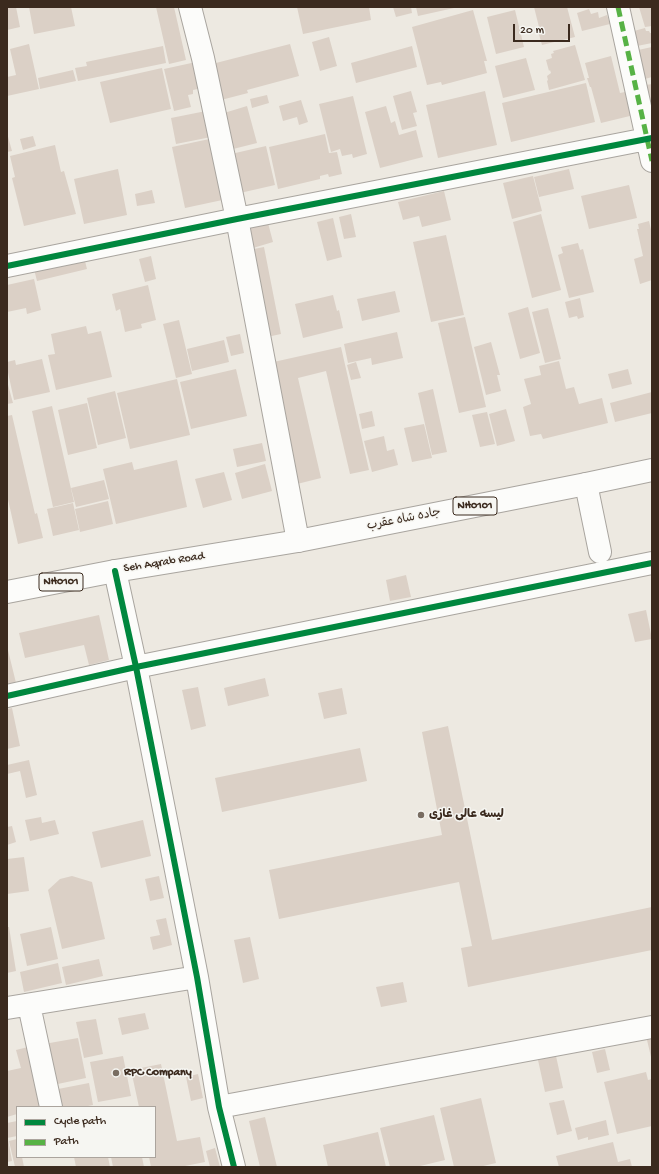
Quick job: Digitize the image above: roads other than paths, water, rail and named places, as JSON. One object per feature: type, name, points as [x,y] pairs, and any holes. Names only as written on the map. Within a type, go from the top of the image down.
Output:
[{"type":"main road","points":[[190,7],[203,58],[237,219],[298,542]]},
{"type":"main road","points":[[618,7],[650,139],[652,161]]},
{"type":"main road","points":[[7,266],[237,219],[650,139]]},
{"type":"main road","name":"جاده شاه عقرب","points":[[298,542],[652,470]]},
{"type":"main road","points":[[586,484],[600,552]]},
{"type":"main road","name":"Seh Aqrab Road","points":[[7,592],[115,571],[298,542]]},
{"type":"main road","points":[[7,696],[136,667],[652,563]]},
{"type":"main road","points":[[115,571],[136,667],[197,977],[219,1108],[234,1167]]},
{"type":"main road","points":[[7,1008],[197,977]]},
{"type":"main road","points":[[29,1005],[51,1106]]},
{"type":"main road","points":[[219,1108],[652,1026]]},
{"type":"place","name":"لیسه عالی غازی","points":[[421,815]]},
{"type":"place","name":"RPC Company","points":[[116,1073]]}]
